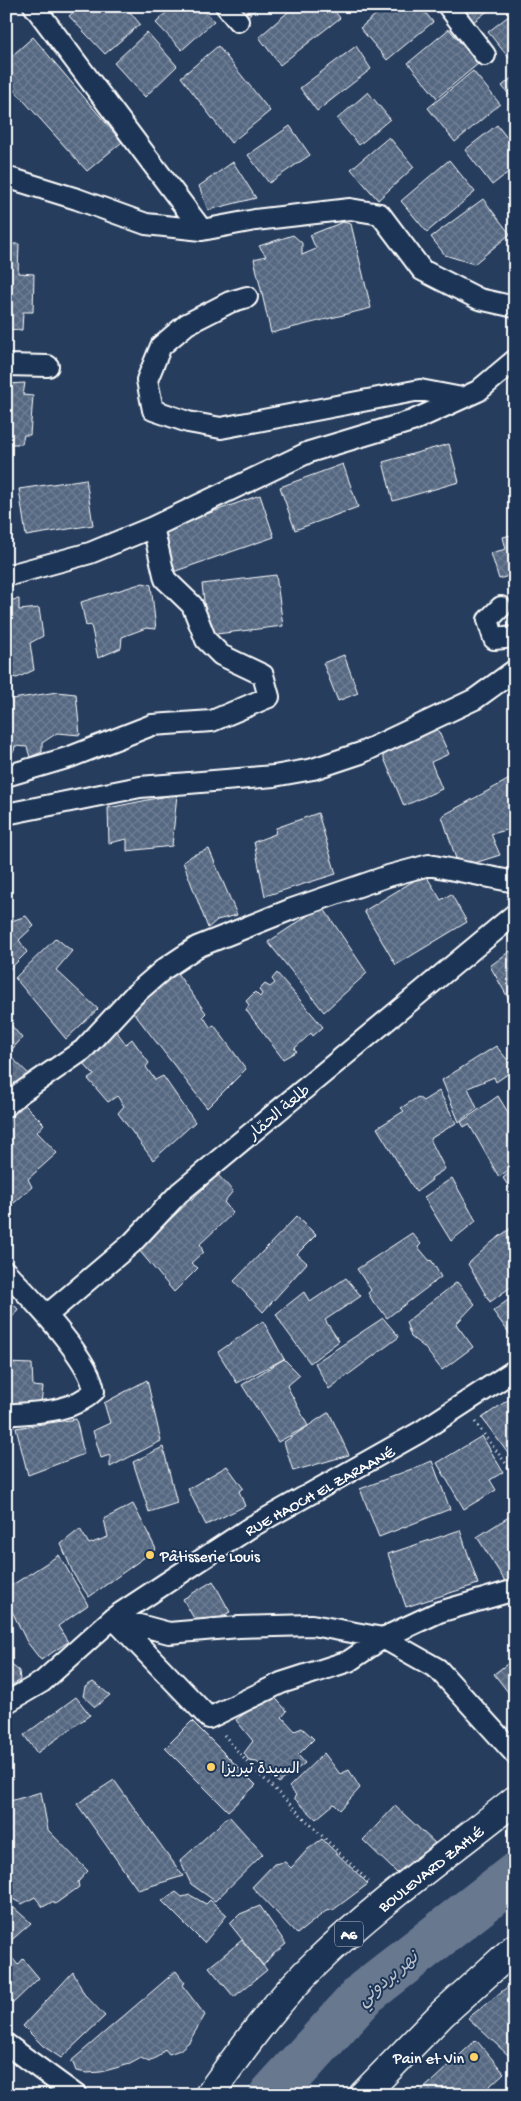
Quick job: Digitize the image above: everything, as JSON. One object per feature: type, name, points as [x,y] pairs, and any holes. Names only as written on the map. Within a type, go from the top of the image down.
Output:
[{"type":"highway","name":"BOULEVARD ZAHLÉ","points":[[209,2095],[270,2011],[317,1961],[388,1900],[515,1800]]},
{"type":"highway","points":[[363,2095],[443,2014],[515,1948]]},
{"type":"street","points":[[34,6],[202,230]]},
{"type":"street","points":[[448,6],[484,55]]},
{"type":"street","points":[[6,177],[77,199],[146,224],[202,230],[255,220],[350,209],[380,214],[422,270],[479,299],[515,307]]},
{"type":"street","points":[[247,297],[230,302],[187,324],[161,346],[147,380],[153,410],[188,422],[221,428],[420,390],[462,398]]},
{"type":"street","points":[[6,576],[90,553],[153,528],[309,452],[412,421],[478,391],[515,360]]},
{"type":"street","points":[[6,365],[48,366]]},
{"type":"street","points":[[6,776],[70,757],[152,725],[212,721],[270,697],[263,675],[221,655],[206,640],[192,605],[165,578],[153,528]]},
{"type":"street","points":[[501,607],[488,620],[494,639],[515,637]]},
{"type":"street","points":[[6,814],[140,787],[274,776],[314,769],[361,753],[475,699],[515,670]]},
{"type":"street","points":[[6,1106],[19,1094],[83,1050],[134,995],[164,969],[197,946],[292,909],[388,876],[429,865],[515,882]]},
{"type":"street","name":"طلعة الحمّار","points":[[47,1315],[132,1243],[179,1193],[515,914]]},
{"type":"street","points":[[6,1272],[47,1315],[86,1368],[93,1383],[94,1391],[79,1403],[62,1409],[6,1416]]},
{"type":"street","name":"RUE HAOCH EL ZARAANÉ","points":[[6,1703],[42,1682],[113,1618],[251,1527],[420,1432],[515,1370]]},
{"type":"street","points":[[113,1618],[209,1718],[281,1683],[348,1662],[383,1638],[439,1612],[515,1590]]},
{"type":"street","points":[[113,1618],[169,1633],[239,1627],[312,1624],[383,1638],[438,1669],[515,1754]]},
{"type":"street","points":[[6,2044],[76,2095]]},
{"type":"path","points":[[463,1405],[515,1476]]},
{"type":"path","points":[[209,1718],[246,1761],[388,1900]]},
{"type":"building","points":[[80,6],[125,6],[140,24],[105,54],[69,16]]},
{"type":"building","points":[[172,6],[200,6],[214,21],[182,50],[156,23]]},
{"type":"building","points":[[236,6],[260,6],[245,18]]},
{"type":"building","points":[[295,6],[331,6],[340,18],[280,65],[259,37]]},
{"type":"building","points":[[386,6],[420,6],[433,22],[387,60],[360,28]]},
{"type":"building","points":[[459,6],[494,6],[472,23]]},
{"type":"building","points":[[515,11],[515,54],[509,58],[488,32]]},
{"type":"building","points":[[449,29],[478,64],[437,98],[408,63]]},
{"type":"building","points":[[147,32],[177,66],[145,97],[114,63]]},
{"type":"building","points":[[33,37],[122,142],[87,171],[6,81],[6,61]]},
{"type":"building","points":[[218,46],[270,111],[231,143],[181,77]]},
{"type":"building","points":[[356,46],[371,69],[317,111],[300,88]]},
{"type":"building","points":[[473,71],[500,104],[455,142],[428,108]]},
{"type":"building","points":[[515,75],[515,102],[502,86]]},
{"type":"building","points":[[368,92],[390,119],[359,145],[337,119]]},
{"type":"building","points":[[497,125],[515,148],[515,167],[492,185],[465,150]]},
{"type":"building","points":[[290,126],[310,155],[269,183],[248,155]]},
{"type":"building","points":[[389,137],[414,167],[378,200],[351,169]]},
{"type":"building","points":[[449,160],[475,192],[427,232],[401,201]]},
{"type":"building","points":[[233,162],[256,198],[208,210],[199,186]]},
{"type":"building","points":[[483,199],[510,234],[474,264],[445,255],[431,237]]},
{"type":"building","points":[[343,222],[351,224],[371,308],[271,333],[254,259],[266,256],[259,246],[293,235],[302,243],[302,255],[316,249],[310,235]]},
{"type":"building","points":[[6,234],[10,234],[10,244],[19,244],[18,273],[34,274],[33,312],[23,312],[22,330],[6,329]]},
{"type":"building","points":[[25,383],[23,395],[33,396],[30,435],[24,435],[22,444],[6,444],[6,384]]},
{"type":"building","points":[[449,444],[459,482],[393,501],[383,462]]},
{"type":"building","points":[[343,464],[358,507],[295,530],[280,487]]},
{"type":"building","points":[[86,479],[93,525],[26,536],[19,489]]},
{"type":"building","points":[[260,495],[274,537],[173,572],[159,531]]},
{"type":"building","points":[[515,534],[515,574],[499,579],[491,553],[506,549],[503,537]]},
{"type":"building","points":[[276,575],[283,626],[208,635],[202,584]]},
{"type":"building","points":[[143,583],[151,585],[156,629],[146,628],[122,637],[121,648],[98,658],[91,625],[86,626],[81,602]]},
{"type":"building","points":[[19,599],[19,610],[39,608],[43,636],[30,643],[34,670],[17,678],[7,676],[6,674],[6,601]]},
{"type":"building","points":[[344,655],[358,693],[338,701],[323,663]]},
{"type":"building","points":[[57,692],[76,694],[80,735],[57,733],[42,743],[42,752],[30,757],[27,747],[15,746],[14,751],[6,753],[6,700]]},
{"type":"building","points":[[437,728],[449,754],[431,762],[442,789],[404,806],[381,751]]},
{"type":"building","points":[[515,776],[515,828],[491,834],[500,855],[459,868],[442,816]]},
{"type":"building","points":[[177,794],[172,846],[127,851],[127,839],[109,843],[108,808]]},
{"type":"building","points":[[318,813],[336,874],[265,896],[254,842],[275,834],[276,828]]},
{"type":"building","points":[[209,849],[237,915],[217,920],[208,928],[183,862],[193,855]]},
{"type":"building","points":[[425,874],[441,900],[451,894],[467,922],[396,965],[364,911]]},
{"type":"building","points":[[322,906],[367,973],[324,1012],[268,942]]},
{"type":"building","points":[[26,916],[34,926],[19,940],[27,952],[6,973],[6,923]]},
{"type":"building","points":[[56,938],[72,951],[56,970],[98,1009],[66,1039],[15,978]]},
{"type":"building","points":[[510,951],[515,959],[515,1002],[511,1003],[490,966]]},
{"type":"building","points":[[174,969],[206,1013],[203,1016],[210,1027],[214,1025],[246,1069],[207,1108],[130,1008]]},
{"type":"building","points":[[277,973],[323,1027],[313,1036],[311,1033],[294,1049],[297,1051],[283,1059],[246,1010],[249,1005],[246,1001],[255,992],[260,997],[262,994],[259,990],[265,984],[270,987],[275,983],[272,979]]},
{"type":"building","points":[[6,1019],[22,1038],[8,1054],[34,1079],[6,1100]]},
{"type":"building","points":[[113,1027],[126,1044],[132,1039],[149,1063],[146,1067],[155,1080],[163,1076],[195,1122],[153,1160],[118,1113],[124,1106],[117,1096],[108,1102],[88,1079],[94,1075],[79,1059]]},
{"type":"building","points":[[496,1046],[515,1069],[496,1082],[494,1077],[468,1088],[477,1108],[459,1122],[442,1080]]},
{"type":"building","points":[[439,1091],[456,1123],[430,1139],[445,1169],[431,1178],[432,1180],[416,1192],[377,1128],[404,1111],[401,1108],[418,1097],[423,1101]]},
{"type":"building","points":[[498,1096],[515,1124],[515,1165],[499,1177],[469,1124],[464,1127],[461,1122]]},
{"type":"building","points":[[24,1104],[44,1124],[37,1132],[57,1153],[28,1179],[32,1187],[14,1203],[6,1197],[6,1119]]},
{"type":"building","points":[[515,1168],[515,1196],[503,1178]]},
{"type":"building","points":[[218,1175],[233,1191],[224,1202],[233,1213],[200,1244],[203,1252],[191,1263],[198,1268],[174,1292],[138,1249]]},
{"type":"building","points":[[452,1178],[476,1221],[451,1241],[424,1197]]},
{"type":"building","points":[[297,1216],[316,1235],[297,1254],[307,1263],[263,1312],[234,1281]]},
{"type":"building","points":[[515,1225],[515,1259],[509,1264],[515,1272],[515,1284],[490,1302],[468,1264],[492,1242]]},
{"type":"building","points":[[412,1233],[421,1244],[418,1247],[432,1261],[441,1277],[387,1318],[378,1306],[375,1305],[368,1293],[371,1290],[357,1269]]},
{"type":"building","points":[[346,1278],[361,1296],[325,1320],[339,1341],[310,1363],[276,1314],[304,1292],[310,1302]]},
{"type":"building","points":[[457,1282],[475,1304],[456,1324],[473,1347],[442,1370],[424,1347],[411,1337],[406,1322]]},
{"type":"building","points":[[515,1295],[515,1341],[493,1311]]},
{"type":"building","points":[[6,1297],[18,1309],[11,1319],[6,1316]]},
{"type":"building","points":[[383,1318],[399,1337],[329,1389],[315,1363]]},
{"type":"building","points":[[263,1321],[284,1359],[237,1383],[218,1352]]},
{"type":"building","points":[[284,1359],[300,1375],[287,1386],[308,1426],[278,1442],[242,1385]]},
{"type":"building","points":[[6,1363],[32,1364],[33,1386],[43,1387],[41,1404],[6,1409]]},
{"type":"building","points":[[147,1380],[161,1441],[110,1467],[110,1455],[101,1458],[93,1431],[110,1423],[104,1403]]},
{"type":"building","points":[[515,1395],[515,1463],[482,1418]]},
{"type":"building","points":[[329,1412],[349,1455],[293,1471],[284,1442]]},
{"type":"building","points":[[76,1419],[84,1454],[28,1475],[16,1428]]},
{"type":"building","points":[[482,1436],[503,1472],[490,1480],[496,1490],[464,1509],[437,1463]]},
{"type":"building","points":[[163,1447],[177,1503],[149,1512],[133,1462]]},
{"type":"building","points":[[432,1461],[450,1509],[379,1537],[360,1489]]},
{"type":"building","points":[[227,1466],[243,1488],[239,1491],[245,1506],[206,1525],[188,1489]]},
{"type":"building","points":[[133,1504],[156,1549],[89,1597],[74,1575],[61,1544],[80,1529],[89,1544],[108,1537],[104,1519]]},
{"type":"building","points":[[515,1513],[515,1579],[507,1584],[477,1537]]},
{"type":"building","points":[[460,1530],[478,1584],[406,1607],[388,1554]]},
{"type":"building","points":[[59,1555],[88,1605],[58,1626],[68,1642],[41,1660],[27,1642],[6,1599],[6,1589]]},
{"type":"building","points":[[213,1581],[230,1612],[200,1629],[183,1599]]},
{"type":"building","points":[[6,1653],[13,1666],[19,1671],[20,1680],[12,1686],[6,1685]]},
{"type":"building","points":[[515,1658],[515,1701],[494,1674]]},
{"type":"building","points":[[93,1682],[110,1695],[95,1707],[83,1696],[85,1687]]},
{"type":"building","points":[[271,1693],[287,1711],[282,1717],[295,1731],[302,1728],[314,1739],[298,1755],[305,1763],[279,1783],[257,1762],[249,1761],[244,1753],[253,1741],[236,1720]]},
{"type":"building","points":[[76,1697],[90,1715],[37,1753],[24,1735]]},
{"type":"building","name":"السيدة تيريزا","points":[[192,1721],[256,1785],[228,1811],[165,1748]]},
{"type":"building","points":[[324,1753],[340,1774],[349,1770],[360,1788],[340,1810],[334,1804],[316,1819],[294,1798],[296,1795],[289,1787]]},
{"type":"building","points":[[114,1780],[183,1876],[138,1890],[77,1804]]},
{"type":"building","points":[[41,1792],[48,1830],[88,1871],[78,1882],[79,1887],[55,1904],[52,1902],[43,1907],[35,1897],[22,1904],[11,1898],[6,1887],[6,1817],[9,1816],[7,1802]]},
{"type":"building","points":[[395,1806],[435,1843],[397,1873],[363,1840]]},
{"type":"building","points":[[229,1816],[263,1854],[215,1901],[191,1884],[180,1861]]},
{"type":"building","points":[[322,1839],[368,1884],[333,1910],[326,1911],[297,1934],[252,1887],[274,1864],[285,1862],[291,1868],[308,1849]]},
{"type":"building","points":[[176,1892],[182,1897],[190,1895],[206,1904],[210,1900],[227,1915],[204,1943],[162,1901]]},
{"type":"building","points":[[260,1906],[286,1944],[271,1956],[263,1966],[230,1924],[240,1914]]},
{"type":"building","points":[[13,1907],[31,1923],[6,1945],[6,1911]]},
{"type":"building","points":[[242,1940],[267,1970],[234,1997],[209,1967]]},
{"type":"building","points":[[8,1953],[18,1965],[23,1959],[39,1978],[6,2010]]},
{"type":"building","points":[[176,1971],[185,1983],[182,1985],[205,2015],[189,2042],[180,2050],[169,2054],[165,2049],[160,2055],[149,2062],[141,2058],[130,2064],[101,2072],[87,2073],[76,2071],[73,2063],[70,2062]]},
{"type":"building","points":[[73,1972],[84,1994],[105,2016],[61,2058],[43,2046],[23,2026]]},
{"type":"building","points":[[515,1981],[515,2050],[508,2055],[468,2018]]},
{"type":"building","name":"Pain et Vin","points":[[476,2040],[504,2073],[480,2095],[417,2095]]},
{"type":"waterway","name":"نهر بردوني","points":[[272,2095],[366,1992],[515,1876]]},
{"type":"place","name":"Pâtisserie Louis","points":[[150,1555]]},
{"type":"place","name":"السيدة تيريزا","points":[[211,1767]]},
{"type":"place","name":"Pain et Vin","points":[[474,2057]]}]
